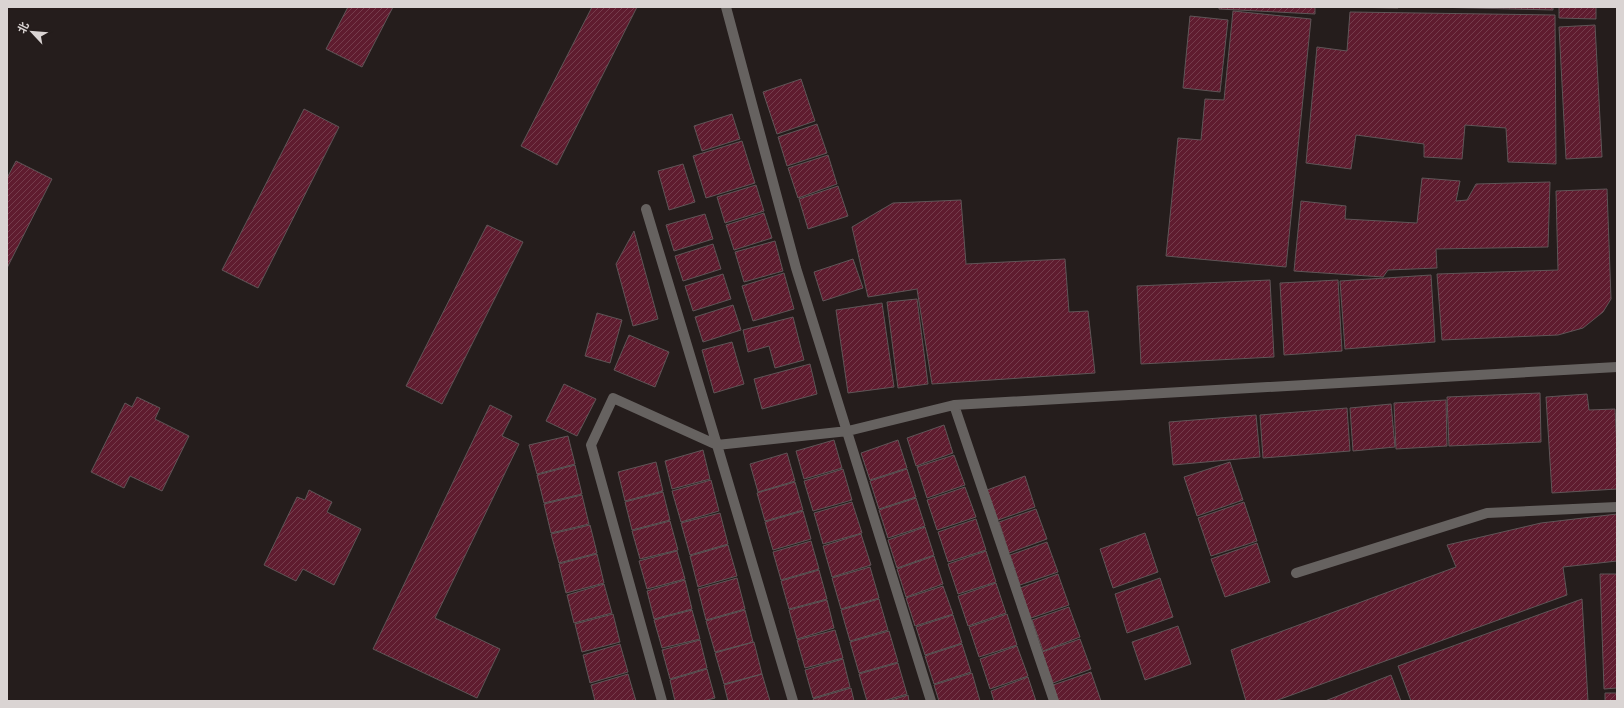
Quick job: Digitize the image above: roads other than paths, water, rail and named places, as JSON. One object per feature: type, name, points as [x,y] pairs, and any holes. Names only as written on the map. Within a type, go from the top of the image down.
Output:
[{"type":"street","points":[[726,7],[796,268],[931,701]]},
{"type":"street","points":[[646,209],[793,701]]},
{"type":"street","points":[[662,701],[591,445],[613,398],[717,445],[848,432],[954,405],[1617,367]]},
{"type":"street","points":[[954,405],[1054,701]]},
{"type":"street","points":[[1296,573],[1487,513],[1617,507]]}]
